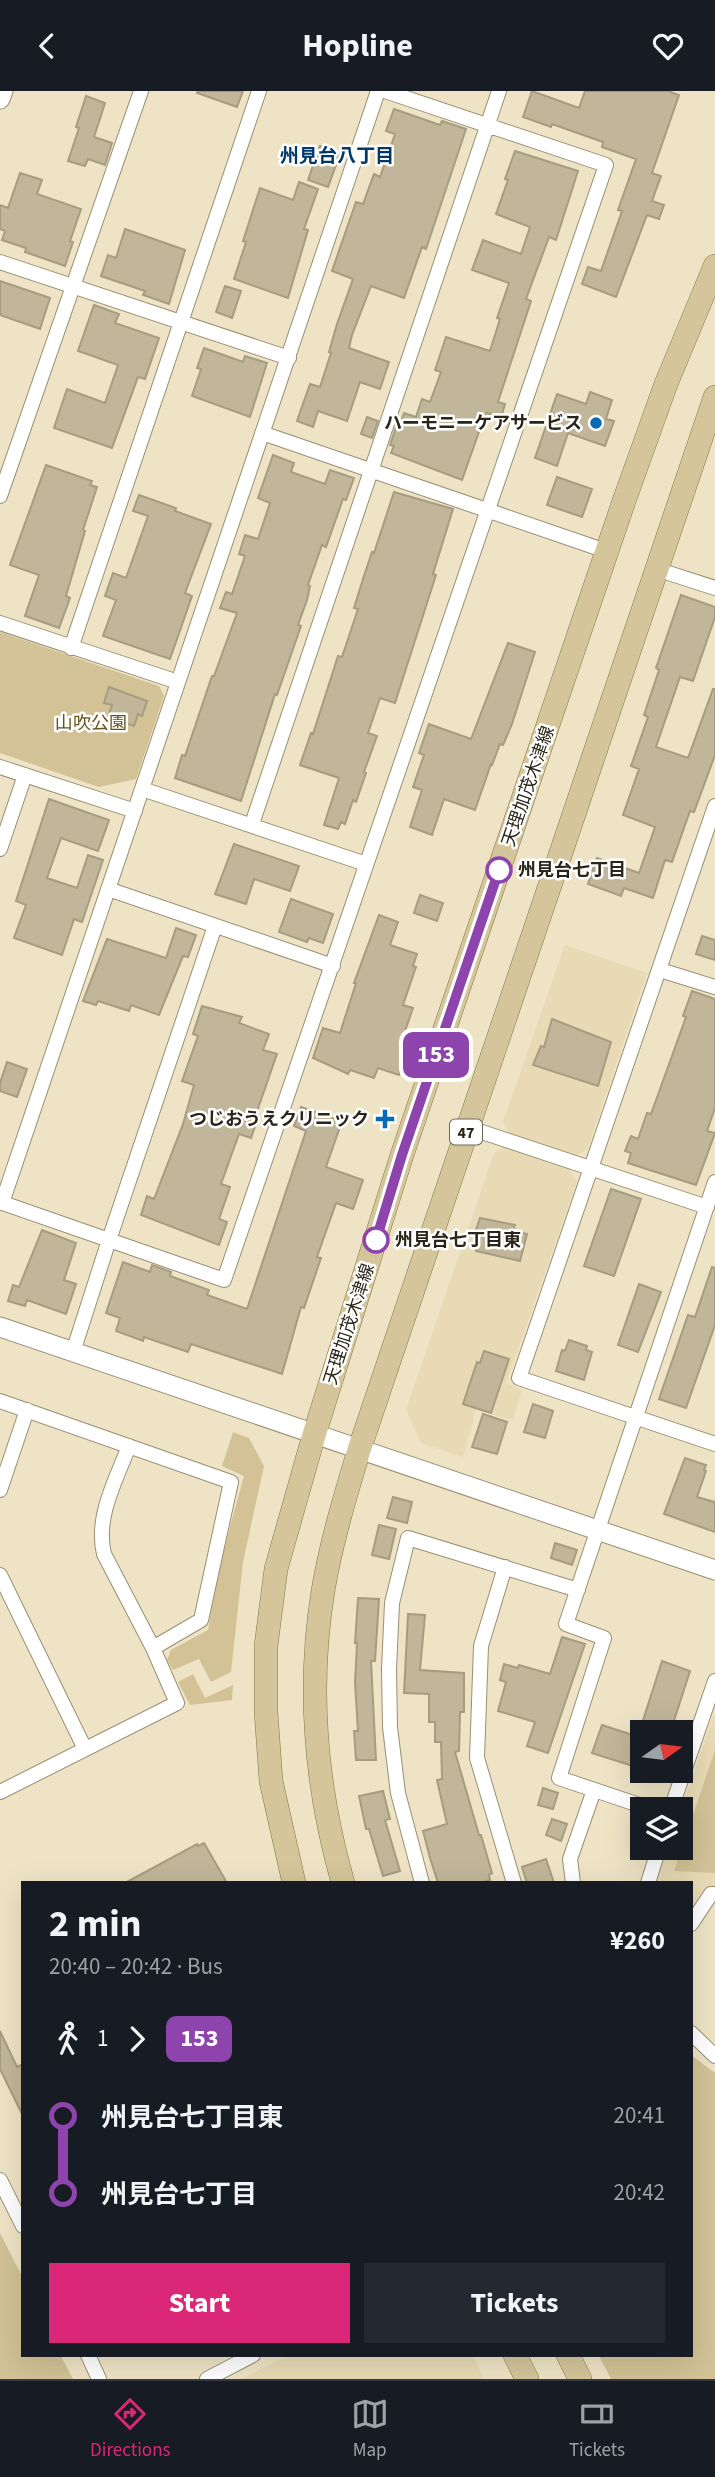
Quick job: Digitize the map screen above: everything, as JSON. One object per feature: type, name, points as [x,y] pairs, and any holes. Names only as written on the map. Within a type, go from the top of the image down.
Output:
[{"type":"main road","name":"天理加茂木津線","points":[[294,1881],[271,1781],[266,1712],[266,1646],[276,1569],[314,1435],[402,1155],[609,552],[624,501],[666,384],[715,266]]},
{"type":"main road","name":"47","points":[[343,1881],[326,1813],[317,1750],[315,1659],[323,1591],[338,1524],[359,1450],[467,1127],[715,397]]},
{"type":"main road","points":[[516,2357],[527,2379]]},
{"type":"main road","points":[[569,2357],[580,2379]]},
{"type":"street","points":[[0,99],[3,91]]},
{"type":"street","points":[[0,496],[141,91]]},
{"type":"street","points":[[71,648],[259,91]]},
{"type":"street","points":[[378,91],[1,1202],[224,1280],[606,165],[385,91]]},
{"type":"street","points":[[252,824],[499,91]]},
{"type":"street","points":[[0,262],[289,358]]},
{"type":"street","points":[[262,433],[609,552]]},
{"type":"street","points":[[656,569],[715,588]]},
{"type":"street","points":[[0,623],[178,682]]},
{"type":"street","points":[[0,767],[135,811]]},
{"type":"street","points":[[0,849],[25,775]]},
{"type":"street","points":[[142,789],[366,864]]},
{"type":"street","points":[[715,806],[519,1378],[715,1444]]},
{"type":"street","points":[[108,889],[333,966]]},
{"type":"street","points":[[72,1352],[215,926]]},
{"type":"street","points":[[660,970],[715,987]]},
{"type":"street","points":[[467,1127],[707,1207]]},
{"type":"street","points":[[630,1802],[559,1778],[604,1638],[566,1625],[715,1182]]},
{"type":"street","points":[[0,1327],[715,1570]]},
{"type":"street","points":[[0,1401],[231,1482],[201,1620],[153,1648]]},
{"type":"street","points":[[0,1490],[27,1410]]},
{"type":"street","points":[[0,1792],[177,1703],[153,1648],[104,1554],[100,1540],[103,1516],[129,1446]]},
{"type":"street","points":[[421,1881],[398,1793],[390,1727],[392,1603],[408,1538],[578,1590]]},
{"type":"street","points":[[505,1567],[481,1646],[477,1758],[513,1881]]},
{"type":"street","points":[[0,1575],[85,1749]]},
{"type":"street","points":[[675,1797],[715,1681]]},
{"type":"street","points":[[573,1881],[570,1859],[594,1790]]},
{"type":"street","points":[[649,1881],[655,1860]]},
{"type":"street","points":[[693,1921],[711,1894],[715,1894]]},
{"type":"street","points":[[693,2035],[715,2056]]},
{"type":"street","points":[[0,2180],[21,2222]]},
{"type":"street","points":[[89,2357],[99,2379]]},
{"type":"street","points":[[207,2379],[249,2357]]},
{"type":"shaded area","points":[[565,945],[647,973],[587,1150],[576,1155],[508,1132],[503,1122]]},
{"type":"shaded area","points":[[503,1147],[570,1170],[577,1182],[506,1383],[522,1390],[513,1420],[476,1410],[463,1457],[421,1443],[406,1410],[494,1153]]},
{"type":"shaded area","points":[[715,1711],[715,1889],[693,1912],[693,1881],[658,1881],[664,1860],[693,1860],[693,1797],[686,1797],[691,1783],[693,1783],[693,1776]]},
{"type":"shaded area","points":[[285,2357],[473,2357],[484,2379],[241,2379]]},
{"type":"green space","name":"山吹公園","points":[[0,632],[159,686],[164,696],[136,779],[99,787],[0,753]]},
{"type":"green space","points":[[233,1432],[249,1438],[264,1466],[243,1562],[231,1672],[211,1682],[199,1659],[173,1670],[167,1660],[171,1650],[208,1630],[217,1574],[244,1476],[222,1466]]},
{"type":"green space","points":[[193,1674],[205,1698],[233,1685],[232,1700],[190,1705],[178,1682]]},
{"type":"green space","points":[[715,1750],[715,1873],[674,1871],[678,1860],[693,1860],[693,1815]]},
{"type":"green space","points":[[693,2056],[715,2073],[715,2379],[611,2379],[600,2357],[693,2357]]},
{"type":"green space","points":[[0,2233],[21,2274],[21,2357],[62,2357],[73,2379],[0,2379]]},
{"type":"building","points":[[243,91],[237,107],[197,93]]},
{"type":"building","points":[[532,91],[579,108],[585,91],[668,91],[679,95],[652,173],[661,176],[652,201],[664,205],[659,219],[647,215],[616,297],[582,284],[588,267],[601,271],[622,211],[618,210],[636,159],[602,147],[603,142],[523,117]]},
{"type":"building","points":[[86,96],[105,103],[94,137],[112,143],[105,165],[88,159],[85,166],[68,161]]},
{"type":"building","points":[[394,109],[440,125],[442,121],[466,129],[426,249],[422,247],[404,298],[371,286],[352,335],[349,348],[389,362],[380,389],[360,382],[347,421],[318,411],[313,427],[297,421],[310,384],[320,387],[337,324],[353,279],[332,271],[356,202],[363,204],[374,174],[380,177],[395,134],[386,131]]},
{"type":"building","points":[[320,146],[340,154],[328,187],[308,180]]},
{"type":"building","points":[[515,151],[578,171],[556,240],[549,237],[526,299],[531,301],[498,402],[505,404],[501,418],[487,413],[485,415],[462,480],[391,453],[394,446],[390,445],[404,413],[416,417],[422,399],[430,402],[441,372],[435,370],[446,337],[490,351],[500,319],[497,318],[509,283],[472,270],[483,240],[521,254],[530,227],[496,214]]},
{"type":"building","points":[[20,173],[42,180],[37,194],[81,209],[65,266],[25,252],[26,248],[2,240],[5,231],[0,229],[0,205],[8,208]]},
{"type":"building","points":[[299,182],[318,189],[304,229],[308,230],[288,298],[234,279],[260,188],[293,200]]},
{"type":"building","points":[[125,229],[185,250],[169,304],[143,295],[145,291],[101,276],[108,255],[116,258]]},
{"type":"building","points":[[0,281],[50,298],[40,329],[0,315]]},
{"type":"building","points":[[225,286],[241,291],[232,318],[216,312]]},
{"type":"building","points":[[94,305],[119,314],[115,323],[159,338],[145,379],[138,377],[112,448],[54,428],[67,389],[105,403],[118,365],[78,351]]},
{"type":"building","points":[[204,348],[243,362],[245,356],[267,363],[250,417],[192,396],[201,369],[197,368]]},
{"type":"building","points":[[590,392],[612,400],[606,419],[614,421],[605,446],[568,433],[557,466],[535,458],[557,394],[586,404]]},
{"type":"building","points":[[367,417],[378,421],[372,438],[361,434]]},
{"type":"building","points":[[273,455],[294,463],[291,472],[325,484],[330,470],[354,478],[346,500],[343,499],[326,547],[322,545],[308,585],[307,600],[298,625],[301,626],[277,695],[275,694],[241,801],[175,778],[237,613],[220,608],[226,592],[232,594],[245,556],[239,554],[245,535],[258,539],[270,503],[258,498]]},
{"type":"building","points":[[46,465],[92,481],[90,485],[97,487],[66,596],[70,598],[59,628],[25,616],[39,575],[10,565]]},
{"type":"building","points":[[557,477],[592,489],[582,517],[547,505]]},
{"type":"building","points":[[394,492],[453,509],[433,574],[436,575],[395,703],[380,698],[368,733],[377,736],[364,772],[366,773],[345,824],[341,822],[338,829],[324,825],[339,778],[300,765],[338,656],[342,657],[358,609],[354,608],[363,579]]},
{"type":"building","points":[[139,495],[211,524],[185,593],[192,596],[170,659],[103,636],[116,600],[105,596],[113,573],[126,578],[148,516],[133,511]]},
{"type":"building","points":[[681,595],[715,607],[715,617],[693,681],[680,677],[656,747],[688,758],[715,689],[715,755],[694,812],[690,811],[672,862],[665,860],[653,898],[624,888],[621,896],[588,884],[597,858],[639,873],[655,827],[623,815],[639,769],[631,766],[648,717],[644,715],[659,670],[656,668]]},
{"type":"building","points":[[508,643],[535,652],[512,724],[491,764],[475,810],[444,799],[432,835],[410,827],[422,790],[413,787],[424,755],[419,753],[429,724],[471,739]]},
{"type":"building","points":[[109,687],[147,701],[142,716],[138,714],[134,726],[108,717],[112,705],[104,703]]},
{"type":"building","points":[[49,799],[109,820],[98,851],[61,838],[47,878],[77,888],[88,855],[103,860],[82,922],[74,919],[62,955],[14,938],[26,905],[16,901]]},
{"type":"building","points":[[234,844],[299,866],[290,891],[254,879],[246,904],[215,894]]},
{"type":"building","points":[[420,895],[443,903],[437,921],[414,913]]},
{"type":"building","points":[[291,899],[333,914],[323,943],[309,938],[307,942],[279,932]]},
{"type":"building","points":[[379,915],[398,922],[390,945],[417,954],[413,966],[416,967],[403,1005],[413,1008],[404,1034],[411,1037],[399,1075],[378,1068],[374,1078],[350,1070],[348,1074],[313,1058],[323,1028],[340,1033],[354,983]]},
{"type":"building","points":[[176,928],[196,935],[188,957],[183,956],[159,1015],[131,1005],[129,1011],[98,1001],[96,1005],[83,1001],[107,939],[166,958]]},
{"type":"building","points":[[702,936],[715,940],[715,960],[696,954]]},
{"type":"building","points":[[692,991],[715,999],[715,1108],[707,1131],[715,1133],[696,1185],[628,1163],[631,1153],[625,1151],[631,1136],[638,1139],[647,1113],[651,1114],[686,1017],[683,1016]]},
{"type":"building","points":[[202,1006],[242,1017],[239,1023],[269,1034],[263,1050],[277,1054],[254,1120],[257,1121],[251,1138],[239,1134],[221,1184],[230,1187],[219,1219],[227,1222],[219,1245],[141,1215],[147,1196],[154,1199],[183,1124],[194,1085],[182,1081],[198,1036],[193,1034]]},
{"type":"building","points":[[552,1019],[611,1042],[598,1086],[533,1065],[541,1046],[544,1047]]},
{"type":"building","points":[[7,1062],[27,1069],[17,1097],[0,1091]]},
{"type":"building","points":[[301,1107],[342,1121],[326,1167],[363,1180],[353,1209],[336,1203],[317,1257],[321,1258],[304,1308],[301,1307],[282,1374],[191,1344],[188,1352],[116,1331],[120,1318],[106,1313],[123,1262],[150,1272],[152,1265],[171,1272],[170,1276],[209,1290],[207,1295],[247,1309],[306,1131],[294,1126]]},
{"type":"building","points":[[611,1189],[641,1199],[614,1276],[584,1266]]},
{"type":"building","points":[[480,1218],[515,1225],[513,1231],[527,1234],[520,1261],[476,1251],[480,1234],[475,1233]]},
{"type":"building","points":[[42,1230],[76,1243],[64,1280],[76,1284],[66,1314],[27,1300],[25,1306],[8,1301],[13,1285],[19,1287]]},
{"type":"building","points":[[712,1267],[715,1268],[715,1325],[686,1408],[659,1399],[688,1315],[695,1317]]},
{"type":"building","points":[[639,1284],[661,1292],[638,1352],[618,1345]]},
{"type":"building","points":[[569,1340],[587,1346],[586,1350],[592,1352],[584,1380],[556,1371],[562,1350],[565,1351]]},
{"type":"building","points":[[484,1351],[509,1359],[491,1413],[463,1404],[477,1362],[480,1363]]},
{"type":"building","points":[[533,1404],[553,1411],[545,1438],[524,1432]]},
{"type":"building","points":[[483,1414],[507,1422],[497,1454],[472,1447]]},
{"type":"building","points":[[685,1458],[706,1465],[697,1497],[715,1502],[715,1532],[664,1514]]},
{"type":"building","points":[[393,1497],[412,1502],[407,1523],[387,1518]]},
{"type":"building","points":[[379,1525],[396,1529],[389,1559],[372,1555]]},
{"type":"building","points":[[555,1543],[577,1550],[572,1565],[551,1558]]},
{"type":"building","points":[[358,1598],[379,1599],[375,1661],[371,1661],[376,1760],[356,1760],[354,1731],[358,1731],[355,1643]]},
{"type":"building","points":[[408,1614],[425,1615],[420,1670],[464,1673],[464,1712],[460,1712],[459,1751],[455,1752],[492,1873],[489,1875],[490,1880],[437,1881],[423,1831],[447,1824],[437,1780],[442,1779],[441,1742],[435,1742],[435,1722],[429,1722],[429,1694],[404,1693]]},
{"type":"building","points":[[562,1637],[585,1644],[548,1753],[527,1746],[535,1722],[498,1711],[506,1682],[500,1680],[504,1664],[518,1668],[519,1665],[550,1674]]},
{"type":"building","points":[[662,1661],[690,1671],[674,1720],[643,1720]]},
{"type":"building","points":[[602,1725],[630,1734],[630,1765],[592,1753]]},
{"type":"building","points":[[543,1788],[558,1793],[553,1809],[538,1805]]},
{"type":"building","points":[[383,1791],[390,1819],[385,1820],[400,1871],[383,1876],[369,1829],[366,1829],[359,1796]]},
{"type":"building","points":[[552,1819],[567,1824],[561,1841],[546,1835]]},
{"type":"building","points":[[204,1843],[226,1881],[129,1881],[197,1844],[198,1846]]},
{"type":"building","points":[[546,1859],[553,1881],[526,1881],[522,1867]]},
{"type":"building","points":[[0,2031],[17,2067],[21,2065],[21,2112],[0,2069]]},
{"type":"bus line","name":"153","points":[[376,1240],[402,1155],[499,870]]},
{"type":"place","name":"ハーモニーケアサービス","points":[[596,423]]},
{"type":"place","name":"州見台七丁目","points":[[499,870]]},
{"type":"place","name":"つじおうえクリニック","points":[[385,1119]]},
{"type":"place","name":"州見台七丁目東","points":[[376,1240]]},
{"type":"district","name":"州見台八丁目","points":[[337,155]]}]
